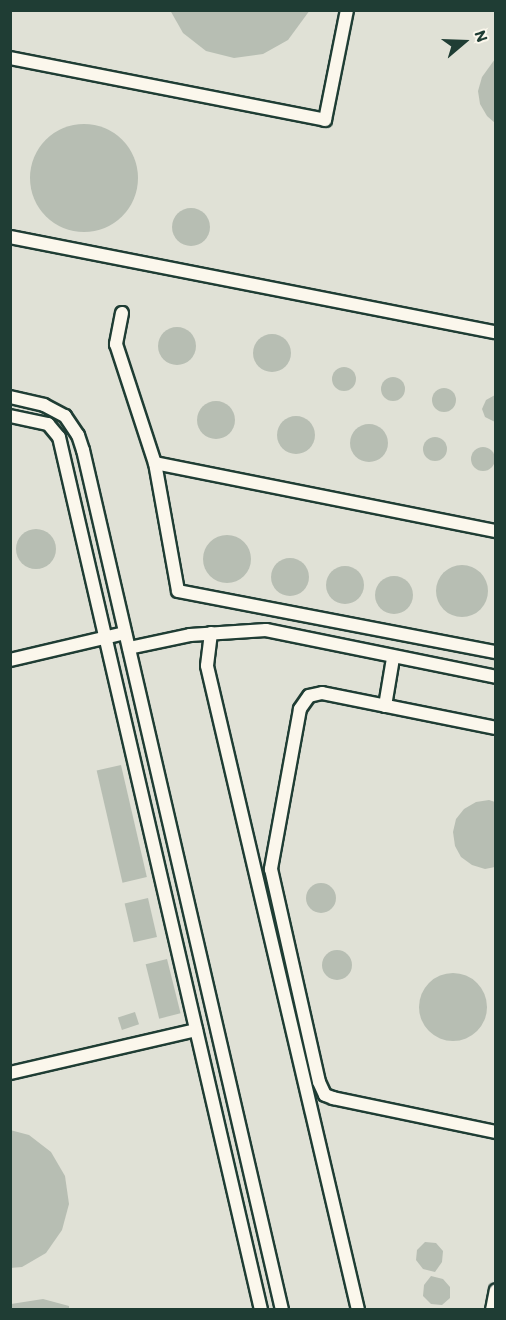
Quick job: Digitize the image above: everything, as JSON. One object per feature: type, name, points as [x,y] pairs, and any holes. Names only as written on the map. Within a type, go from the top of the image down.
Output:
[{"type":"lane","points":[[10,58],[325,120],[347,10]]},
{"type":"lane","points":[[10,237],[495,332]]},
{"type":"lane","points":[[122,313],[116,344],[155,463],[178,591],[495,652]]},
{"type":"lane","points":[[10,397],[54,408],[65,416],[78,435],[282,1310]]},
{"type":"lane","points":[[10,416],[48,424],[59,437],[261,1310]]},
{"type":"lane","points":[[155,463],[495,531]]},
{"type":"lane","points":[[129,648],[190,635],[266,630],[393,658],[495,677]]},
{"type":"lane","points":[[10,660],[126,633]]},
{"type":"lane","points":[[211,633],[207,666],[358,1310]]},
{"type":"lane","points":[[385,706],[393,658]]},
{"type":"lane","points":[[495,728],[322,693],[309,696],[304,702],[272,857],[272,878],[319,1082],[325,1095],[495,1132]]},
{"type":"lane","points":[[10,1073],[196,1030]]},
{"type":"lane","points":[[492,1310],[495,1290]]},
{"type":"shaded area","points":[[11,11],[495,11],[495,1309],[11,1309]]},
{"type":"building","points":[[170,10],[310,10],[288,40],[263,54],[234,58],[206,51],[183,33]]},
{"type":"building","points":[[495,59],[495,123],[487,116],[480,104],[478,91],[482,77]]},
{"type":"building","points":[[84,124],[105,128],[122,140],[134,157],[138,178],[134,199],[122,216],[105,228],[84,232],[63,228],[46,216],[34,199],[30,178],[34,157],[46,140],[63,128]]},
{"type":"building","points":[[191,208],[204,214],[210,227],[204,240],[191,246],[178,240],[172,227],[178,214]]},
{"type":"building","points":[[177,327],[191,332],[196,346],[191,360],[177,365],[163,360],[158,346],[163,332]]},
{"type":"building","points":[[272,334],[286,339],[291,353],[286,367],[272,372],[258,367],[253,353],[258,339]]},
{"type":"building","points":[[344,367],[353,370],[356,379],[353,388],[344,391],[335,388],[332,379],[335,370]]},
{"type":"building","points":[[393,377],[402,380],[405,389],[402,398],[393,401],[384,398],[381,389],[384,380]]},
{"type":"building","points":[[444,388],[453,391],[456,400],[453,409],[444,412],[435,409],[432,400],[435,391]]},
{"type":"building","points":[[495,395],[495,422],[485,417],[482,409],[486,400]]},
{"type":"building","points":[[216,401],[230,406],[235,420],[230,434],[216,439],[202,434],[197,420],[202,406]]},
{"type":"building","points":[[296,416],[310,421],[315,435],[310,449],[296,454],[282,449],[277,435],[282,421]]},
{"type":"building","points":[[369,424],[383,429],[388,443],[383,457],[369,462],[355,457],[350,443],[355,429]]},
{"type":"building","points":[[435,437],[444,440],[447,449],[444,458],[435,461],[426,458],[423,449],[426,440]]},
{"type":"building","points":[[483,447],[492,450],[495,459],[492,468],[483,471],[474,468],[471,459],[474,450]]},
{"type":"building","points":[[36,529],[44,530],[50,535],[55,541],[55,557],[50,563],[44,568],[36,569],[28,568],[22,563],[17,557],[16,549],[17,541],[22,535],[28,530]]},
{"type":"building","points":[[227,535],[244,542],[251,559],[244,576],[227,583],[210,576],[203,559],[210,542]]},
{"type":"building","points":[[290,558],[304,563],[309,577],[304,591],[290,596],[276,591],[271,577],[276,563]]},
{"type":"building","points":[[462,565],[472,567],[480,573],[486,581],[488,591],[486,601],[480,609],[472,615],[462,617],[452,615],[444,609],[438,601],[436,591],[438,581],[444,573],[452,567]]},
{"type":"building","points":[[345,566],[359,571],[364,585],[359,599],[345,604],[331,599],[326,585],[331,571]]},
{"type":"building","points":[[394,576],[408,581],[413,595],[408,609],[394,614],[380,609],[375,595],[380,581]]},
{"type":"building","points":[[121,765],[147,877],[123,883],[97,771]]},
{"type":"building","points":[[489,800],[495,802],[495,867],[485,869],[472,865],[461,857],[455,846],[453,832],[456,819],[464,809],[476,802]]},
{"type":"building","points":[[321,883],[327,884],[335,892],[335,904],[327,912],[321,913],[315,912],[307,904],[306,898],[307,892],[315,884]]},
{"type":"building","points":[[148,898],[157,937],[134,942],[125,903]]},
{"type":"building","points":[[337,950],[343,951],[351,959],[351,971],[343,979],[337,980],[331,979],[323,971],[322,965],[323,959],[331,951]]},
{"type":"building","points":[[167,959],[181,1013],[159,1019],[146,964]]},
{"type":"building","points":[[453,973],[466,976],[477,983],[484,994],[487,1007],[484,1020],[477,1031],[466,1038],[453,1041],[440,1038],[429,1031],[422,1020],[419,1007],[422,994],[429,983],[440,976]]},
{"type":"building","points":[[135,1012],[139,1024],[122,1030],[118,1018]]},
{"type":"building","points":[[10,1130],[29,1135],[51,1152],[65,1176],[69,1204],[62,1230],[46,1253],[22,1267],[10,1268]]},
{"type":"building","points":[[425,1242],[436,1243],[443,1251],[442,1262],[435,1272],[423,1269],[416,1260],[417,1250]]},
{"type":"building","points":[[431,1276],[443,1279],[450,1287],[450,1298],[442,1305],[431,1304],[423,1296],[424,1285]]},
{"type":"building","points":[[43,1299],[69,1306],[69,1310],[12,1310],[11,1304]]}]
